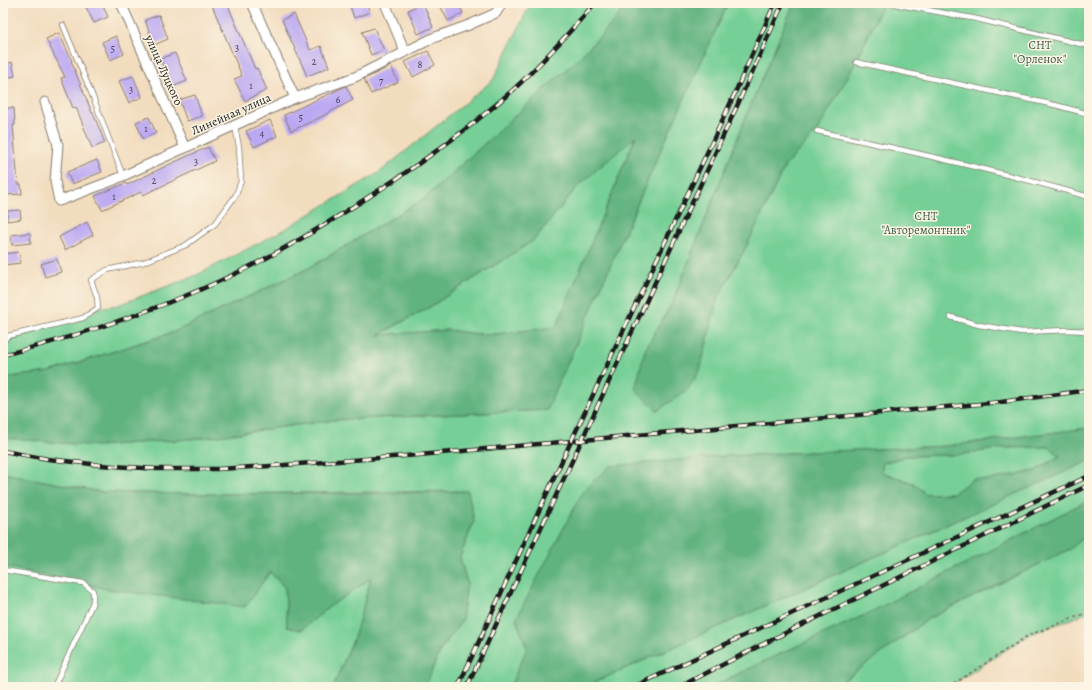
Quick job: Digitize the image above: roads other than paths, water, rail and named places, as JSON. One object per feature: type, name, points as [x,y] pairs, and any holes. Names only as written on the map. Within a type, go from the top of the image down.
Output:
[{"type":"street","name":"улица Луцкого","points":[[121,3],[185,148]]},
{"type":"street","points":[[252,3],[295,98]]},
{"type":"street","points":[[385,3],[405,52]]},
{"type":"street","name":"Линейная улица","points":[[45,102],[58,145],[55,181],[59,201],[123,176],[295,98],[355,77],[433,38],[469,25],[496,12],[502,3]]},
{"type":"lane","points":[[889,3],[977,18],[1089,46]]},
{"type":"lane","points":[[63,25],[94,97],[123,176]]},
{"type":"lane","points":[[856,62],[1089,114]]},
{"type":"lane","points":[[4,338],[83,318],[98,308],[97,297],[91,280],[107,270],[144,262],[186,245],[215,224],[236,195],[241,182],[239,147],[235,126]]},
{"type":"lane","points":[[817,131],[993,171],[1089,197]]},
{"type":"lane","points":[[951,317],[979,325],[1022,332],[1067,330],[1089,331]]},
{"type":"lane","points":[[3,570],[82,583],[93,591],[93,602],[54,687]]},
{"type":"railway","points":[[3,355],[93,330],[180,298],[245,269],[308,235],[391,182],[433,153],[494,107],[524,80],[595,3]]},
{"type":"railway","points":[[458,687],[560,465],[730,104],[775,3]]},
{"type":"railway","points":[[467,687],[737,106],[783,3]]},
{"type":"railway","points":[[3,451],[48,459],[100,465],[157,469],[218,469],[419,455],[1001,402],[1089,390]]},
{"type":"railway","points":[[633,687],[1089,476]]},
{"type":"railway","points":[[679,687],[773,639],[1089,485]]},
{"type":"park label","name":"СНТ \"Орленок\"","points":[[1040,52]]},
{"type":"park label","name":"СНТ \"Авторемонтник\"","points":[[926,223]]}]
